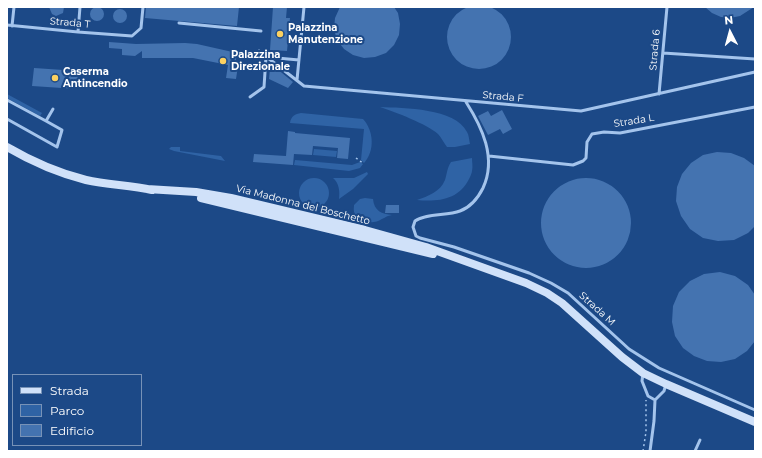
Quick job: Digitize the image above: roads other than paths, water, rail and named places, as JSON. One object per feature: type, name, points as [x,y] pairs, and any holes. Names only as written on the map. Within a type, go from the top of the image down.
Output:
[{"type":"main road","name":"Via Madonna del Boschetto","points":[[7,146],[55,170],[73,176],[103,183],[147,189],[228,204],[420,252],[452,257],[526,283],[547,293],[562,303],[643,374],[755,422]]},
{"type":"lane","points":[[12,26],[14,7]]},
{"type":"lane","points":[[78,32],[80,7]]},
{"type":"lane","name":"Strada T","points":[[7,25],[132,36],[141,28],[143,7]]},
{"type":"lane","points":[[297,80],[304,7]]},
{"type":"lane","name":"Strada 6","points":[[659,94],[667,7]]},
{"type":"lane","points":[[179,23],[261,31]]},
{"type":"lane","name":"Strada F","points":[[259,51],[304,86],[466,102],[580,111],[755,72]]},
{"type":"lane","points":[[663,53],[755,59]]},
{"type":"lane","points":[[250,97],[264,87],[266,57],[299,60]]},
{"type":"lane","points":[[7,100],[62,130],[57,147],[7,119]]},
{"type":"lane","points":[[466,102],[480,127],[489,156]]},
{"type":"lane","name":"Strada L","points":[[489,156],[573,165],[578,164],[586,158],[587,142],[592,134],[604,132],[620,133],[755,107]]},
{"type":"lane","points":[[46,122],[53,110]]},
{"type":"lane","name":"Strada M","points":[[489,156],[489,167],[486,181],[480,194],[472,204],[460,211],[417,219],[414,223],[413,231],[416,236],[454,247],[529,273],[551,283],[568,293],[629,349],[659,368],[755,410]]},
{"type":"lane","points":[[643,374],[642,380],[648,396],[655,400]]},
{"type":"lane","points":[[650,451],[655,400],[664,391],[666,384]]},
{"type":"lane","points":[[695,451],[700,440]]},
{"type":"place","name":"Palazzina Manutenzione","points":[[280,34]]},
{"type":"place","name":"Palazzina Direzionale","points":[[223,61]]},
{"type":"place","name":"Caserma Antincendio","points":[[55,78]]}]
